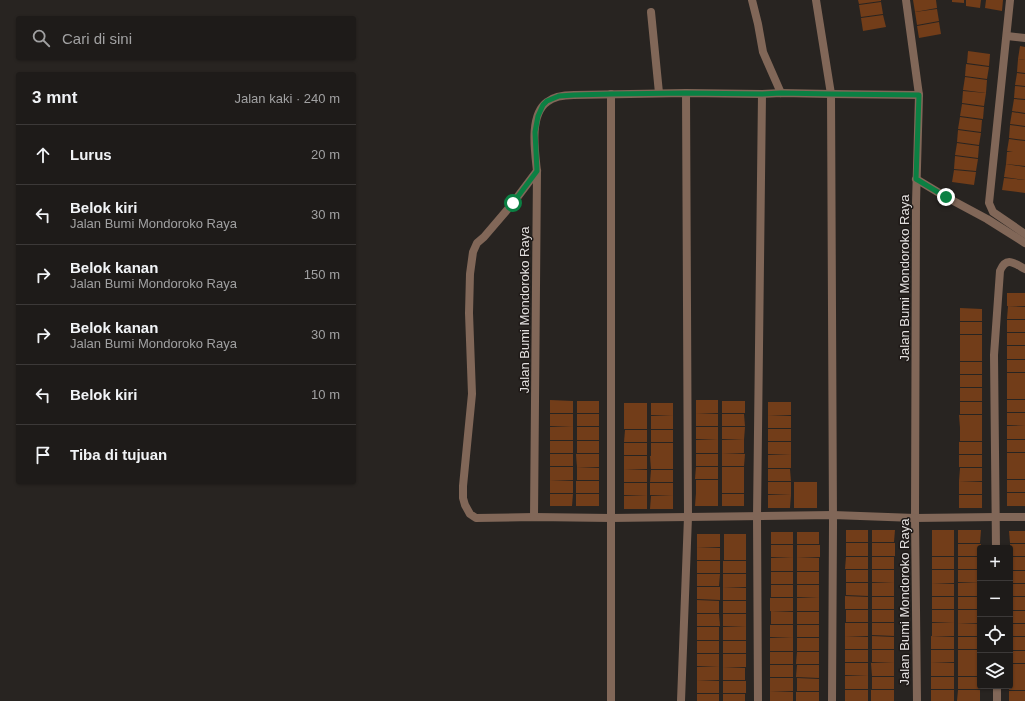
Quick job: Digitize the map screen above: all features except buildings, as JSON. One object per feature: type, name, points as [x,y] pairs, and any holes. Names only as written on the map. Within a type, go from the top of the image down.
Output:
[{"type":"street","points":[[752,0],[763,52],[781,93]]},
{"type":"street","points":[[816,0],[831,94],[833,515],[832,701]]},
{"type":"street","points":[[906,0],[919,95]]},
{"type":"street","points":[[1010,0],[989,203],[993,212],[1025,234]]},
{"type":"street","points":[[651,12],[658,93]]},
{"type":"street","points":[[1007,36],[1025,38]]},
{"type":"street","name":"Jalan Bumi Mondoroko Raya","points":[[534,517],[537,171],[535,132],[540,111],[547,101],[566,95],[658,93],[919,95],[916,179],[915,518],[917,701]]},
{"type":"street","points":[[681,701],[688,517],[686,93]]},
{"type":"street","points":[[611,94],[611,701]]},
{"type":"street","points":[[758,701],[757,516],[762,94]]},
{"type":"street","points":[[537,171],[513,203],[477,243],[473,252],[470,274],[469,313],[472,394],[462,486],[465,505],[472,516],[476,518],[833,515],[915,518],[1025,517]]},
{"type":"street","points":[[916,179],[1025,243]]},
{"type":"street","points":[[996,545],[994,355],[1000,271],[1003,265],[1009,262],[1013,262],[1025,268]]},
{"type":"street","points":[[997,689],[997,701]]},
{"type":"route","points":[[513,203],[537,171],[535,132],[538,116],[543,105],[552,98],[559,96],[611,94],[781,93],[919,95],[916,179],[946,197]]}]
